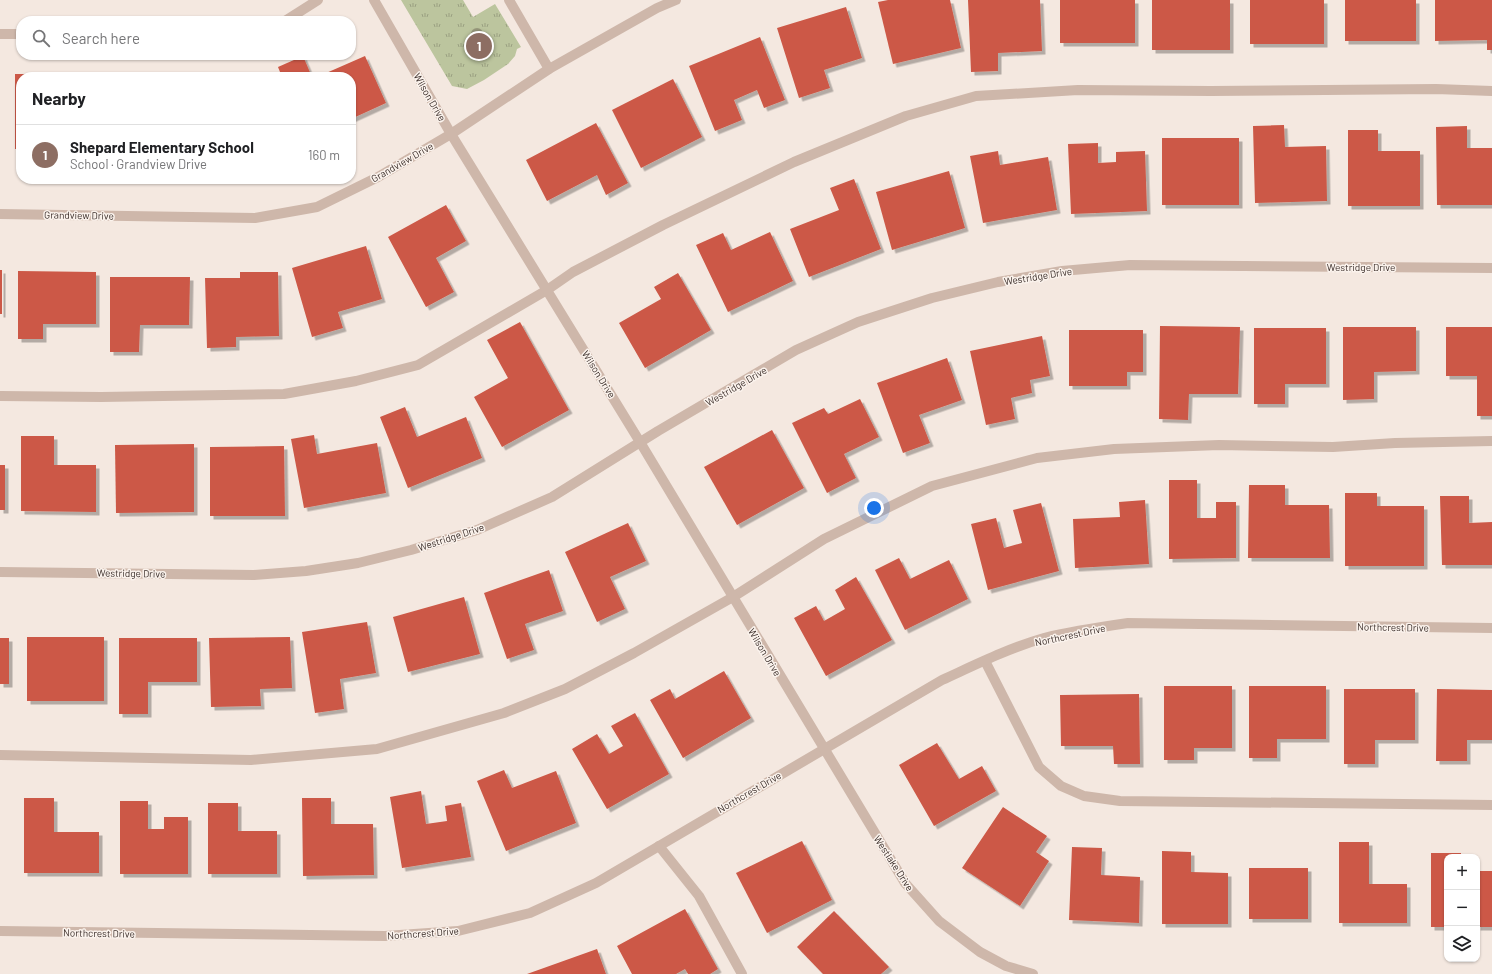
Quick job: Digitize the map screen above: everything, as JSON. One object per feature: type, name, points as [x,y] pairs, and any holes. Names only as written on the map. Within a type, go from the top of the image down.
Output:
[{"type":"street","points":[[293,16],[318,0]]},
{"type":"street","name":"Wilson Drive","points":[[374,0],[451,134],[640,442],[823,749]]},
{"type":"street","points":[[509,0],[549,68]]},
{"type":"street","name":"Grandview Drive","points":[[0,214],[255,218],[317,207],[378,177],[451,134],[549,68],[657,8],[676,0]]},
{"type":"street","points":[[0,34],[16,34]]},
{"type":"street","points":[[0,396],[101,397],[284,394],[356,381],[418,365],[547,290],[573,272],[663,225],[794,162],[906,116],[976,96],[1078,90],[1212,91],[1436,89],[1492,91]]},
{"type":"street","name":"Westridge Drive","points":[[0,572],[254,575],[306,571],[358,562],[411,550],[483,527],[552,497],[640,442],[796,350],[858,322],[932,298],[998,282],[1062,271],[1130,265],[1492,268]]},
{"type":"street","points":[[0,755],[251,760],[377,749],[504,713],[565,689],[634,653],[733,598],[824,539],[932,486],[1037,458],[1114,449],[1219,445],[1333,447],[1395,443],[1492,441]]},
{"type":"street","name":"Northcrest Drive","points":[[0,931],[385,936],[458,931],[530,913],[596,883],[942,680],[985,661],[1043,639],[1082,630],[1128,623],[1492,628]]},
{"type":"street","points":[[985,661],[1039,767],[1061,786],[1084,796],[1120,801],[1492,805]]},
{"type":"street","name":"Westlake Drive","points":[[823,749],[905,883],[939,921],[987,955],[1006,966],[1033,974]]},
{"type":"street","points":[[658,846],[699,896],[742,974]]},
{"type":"green space","points":[[401,0],[463,0],[473,17],[495,4],[521,47],[517,49],[515,56],[508,64],[484,80],[467,89],[452,86]]},
{"type":"building","points":[[888,0],[950,0],[961,48],[893,64],[878,2]]},
{"type":"building","points":[[968,0],[1040,0],[1042,51],[998,53],[998,71],[971,72]]},
{"type":"building","points":[[1060,0],[1135,0],[1135,43],[1060,43]]},
{"type":"building","points":[[1152,0],[1230,0],[1230,50],[1152,50]]},
{"type":"building","points":[[1250,0],[1324,0],[1324,44],[1250,44]]},
{"type":"building","points":[[1345,0],[1416,0],[1416,41],[1345,41]]},
{"type":"building","points":[[1435,0],[1492,0],[1492,50],[1487,50],[1487,40],[1435,41]]},
{"type":"building","points":[[846,7],[862,58],[824,70],[830,88],[799,98],[777,28]]},
{"type":"building","points":[[760,37],[785,100],[764,108],[757,90],[734,100],[742,120],[715,131],[689,66]]},
{"type":"building","points":[[365,56],[386,103],[356,117],[356,72],[328,72]]},
{"type":"building","points":[[294,60],[305,60],[310,72],[280,72],[278,67]]},
{"type":"building","points":[[15,74],[16,74],[16,149]]},
{"type":"building","points":[[673,79],[702,137],[641,168],[612,110]]},
{"type":"building","points":[[596,123],[628,183],[606,195],[597,175],[547,201],[526,160]]},
{"type":"building","points":[[1284,125],[1285,147],[1326,146],[1327,201],[1255,203],[1253,126]]},
{"type":"building","points":[[1467,126],[1467,148],[1492,148],[1492,205],[1437,205],[1436,127]]},
{"type":"building","points":[[1348,130],[1378,130],[1378,151],[1420,151],[1420,206],[1348,206]]},
{"type":"building","points":[[1162,138],[1239,138],[1239,205],[1162,205]]},
{"type":"building","points":[[1098,143],[1098,163],[1116,162],[1116,152],[1145,151],[1147,211],[1071,214],[1068,144]]},
{"type":"building","points":[[998,151],[1000,165],[1048,157],[1057,210],[983,223],[970,156]]},
{"type":"building","points":[[949,171],[965,228],[892,250],[876,192]]},
{"type":"building","points":[[854,179],[881,249],[809,277],[790,229],[839,210],[830,188]]},
{"type":"building","points":[[446,205],[466,241],[436,258],[454,292],[426,307],[388,237]]},
{"type":"building","points":[[770,232],[793,281],[728,312],[696,245],[723,233],[731,250]]},
{"type":"building","points":[[366,246],[382,299],[338,312],[343,328],[312,337],[292,268]]},
{"type":"building","points":[[0,270],[2,270],[2,314],[0,314]]},
{"type":"building","points":[[18,271],[96,272],[96,324],[43,324],[43,339],[18,339]]},
{"type":"building","points":[[240,272],[278,272],[279,336],[236,337],[236,347],[207,348],[205,278],[240,278]]},
{"type":"building","points":[[678,273],[711,330],[645,368],[619,323],[661,299],[654,287]]},
{"type":"building","points":[[110,277],[190,277],[189,325],[140,325],[139,352],[110,352]]},
{"type":"building","points":[[520,322],[569,410],[502,447],[474,397],[508,378],[487,340]]},
{"type":"building","points":[[1160,326],[1240,327],[1238,394],[1189,394],[1188,420],[1159,419]]},
{"type":"building","points":[[1343,327],[1416,327],[1416,371],[1374,372],[1374,399],[1343,400]]},
{"type":"building","points":[[1446,327],[1492,327],[1492,416],[1477,416],[1477,376],[1446,376]]},
{"type":"building","points":[[1254,328],[1326,328],[1326,384],[1285,384],[1285,404],[1254,404]]},
{"type":"building","points":[[1069,330],[1143,330],[1143,372],[1127,372],[1127,386],[1069,386]]},
{"type":"building","points":[[1042,336],[1050,376],[1030,380],[1032,393],[1011,398],[1015,419],[986,425],[970,351]]},
{"type":"building","points":[[947,358],[962,400],[919,415],[930,443],[903,453],[877,383]]},
{"type":"building","points":[[860,399],[879,437],[844,454],[856,478],[827,493],[792,423],[824,408],[828,414]]},
{"type":"building","points":[[405,407],[417,437],[466,417],[482,458],[408,488],[380,417]]},
{"type":"building","points":[[772,430],[804,488],[737,525],[704,467]]},
{"type":"building","points":[[314,435],[317,454],[377,443],[386,493],[304,508],[291,439]]},
{"type":"building","points":[[21,436],[54,436],[54,465],[96,465],[96,512],[21,511]]},
{"type":"building","points":[[194,444],[194,512],[116,513],[115,445]]},
{"type":"building","points":[[284,446],[285,516],[210,516],[210,447]]},
{"type":"building","points":[[0,465],[5,465],[5,510],[0,510]]},
{"type":"building","points":[[1169,480],[1197,480],[1197,518],[1216,518],[1216,502],[1236,502],[1236,558],[1169,559]]},
{"type":"building","points":[[1249,485],[1285,485],[1285,505],[1329,505],[1330,558],[1248,558]]},
{"type":"building","points":[[1345,493],[1377,493],[1377,506],[1424,506],[1424,566],[1345,566]]},
{"type":"building","points":[[1440,496],[1469,496],[1469,523],[1492,522],[1492,565],[1442,565]]},
{"type":"building","points":[[1145,500],[1149,564],[1075,568],[1073,519],[1120,517],[1119,502]]},
{"type":"building","points":[[1041,503],[1059,571],[988,590],[971,524],[996,518],[1004,548],[1022,543],[1013,510]]},
{"type":"building","points":[[628,523],[646,561],[610,577],[625,609],[597,622],[565,552]]},
{"type":"building","points":[[899,558],[910,579],[949,560],[968,599],[905,630],[875,570]]},
{"type":"building","points":[[549,570],[563,611],[525,624],[534,650],[507,659],[484,593]]},
{"type":"building","points":[[856,577],[892,640],[826,676],[794,618],[816,606],[824,621],[845,609],[835,590]]},
{"type":"building","points":[[464,597],[480,654],[408,672],[393,617]]},
{"type":"building","points":[[367,622],[376,673],[340,679],[344,709],[315,713],[302,632]]},
{"type":"building","points":[[27,637],[104,637],[104,701],[27,701]]},
{"type":"building","points":[[290,637],[292,688],[260,689],[261,706],[211,707],[209,638]]},
{"type":"building","points":[[0,638],[9,638],[9,684],[0,684]]},
{"type":"building","points":[[119,638],[197,638],[197,682],[148,682],[148,714],[119,714]]},
{"type":"building","points":[[724,671],[751,718],[683,758],[650,700],[670,689],[675,699]]},
{"type":"building","points":[[1164,686],[1232,686],[1232,748],[1194,748],[1194,760],[1164,760]]},
{"type":"building","points":[[1249,686],[1326,686],[1326,739],[1277,739],[1277,758],[1249,758]]},
{"type":"building","points":[[1344,689],[1415,689],[1415,740],[1375,740],[1375,764],[1344,764]]},
{"type":"building","points":[[1437,689],[1492,690],[1492,740],[1467,740],[1467,761],[1436,761]]},
{"type":"building","points":[[1139,694],[1140,764],[1114,764],[1113,746],[1061,746],[1060,695]]},
{"type":"building","points":[[635,713],[669,774],[607,809],[572,749],[597,734],[609,754],[623,746],[611,726]]},
{"type":"building","points":[[937,743],[959,779],[982,766],[996,791],[934,826],[899,765]]},
{"type":"building","points":[[504,770],[512,788],[556,771],[576,823],[506,851],[477,781]]},
{"type":"building","points":[[421,791],[426,824],[447,821],[445,806],[461,803],[471,857],[402,868],[390,797]]},
{"type":"building","points":[[24,798],[54,798],[54,832],[99,832],[99,873],[24,873]]},
{"type":"building","points":[[302,798],[331,798],[331,824],[373,824],[374,875],[303,876]]},
{"type":"building","points":[[120,801],[148,801],[148,829],[164,829],[164,817],[188,817],[188,874],[120,874]]},
{"type":"building","points":[[208,803],[238,803],[238,831],[277,831],[277,874],[208,874]]},
{"type":"building","points":[[1003,807],[1047,836],[1036,852],[1049,861],[1020,906],[962,868]]},
{"type":"building","points":[[802,841],[832,900],[767,933],[736,873]]},
{"type":"building","points":[[1339,842],[1369,842],[1369,884],[1407,884],[1407,923],[1339,923]]},
{"type":"building","points":[[1072,847],[1102,848],[1101,875],[1140,877],[1139,923],[1069,920]]},
{"type":"building","points":[[1162,851],[1191,852],[1191,872],[1228,873],[1228,924],[1162,924]]},
{"type":"building","points":[[1431,853],[1461,853],[1444,854],[1444,927],[1431,927]]},
{"type":"building","points":[[1249,868],[1308,868],[1308,919],[1249,919]]},
{"type":"building","points":[[1480,871],[1492,871],[1492,927],[1480,927]]},
{"type":"building","points":[[685,909],[718,969],[710,974],[688,974],[685,969],[676,974],[632,974],[617,946]]},
{"type":"building","points":[[834,911],[889,967],[881,974],[823,974],[797,947]]},
{"type":"building","points":[[597,949],[606,974],[527,974]]},
{"type":"place","name":"Shepard Elementary School","points":[[479,46]]}]
